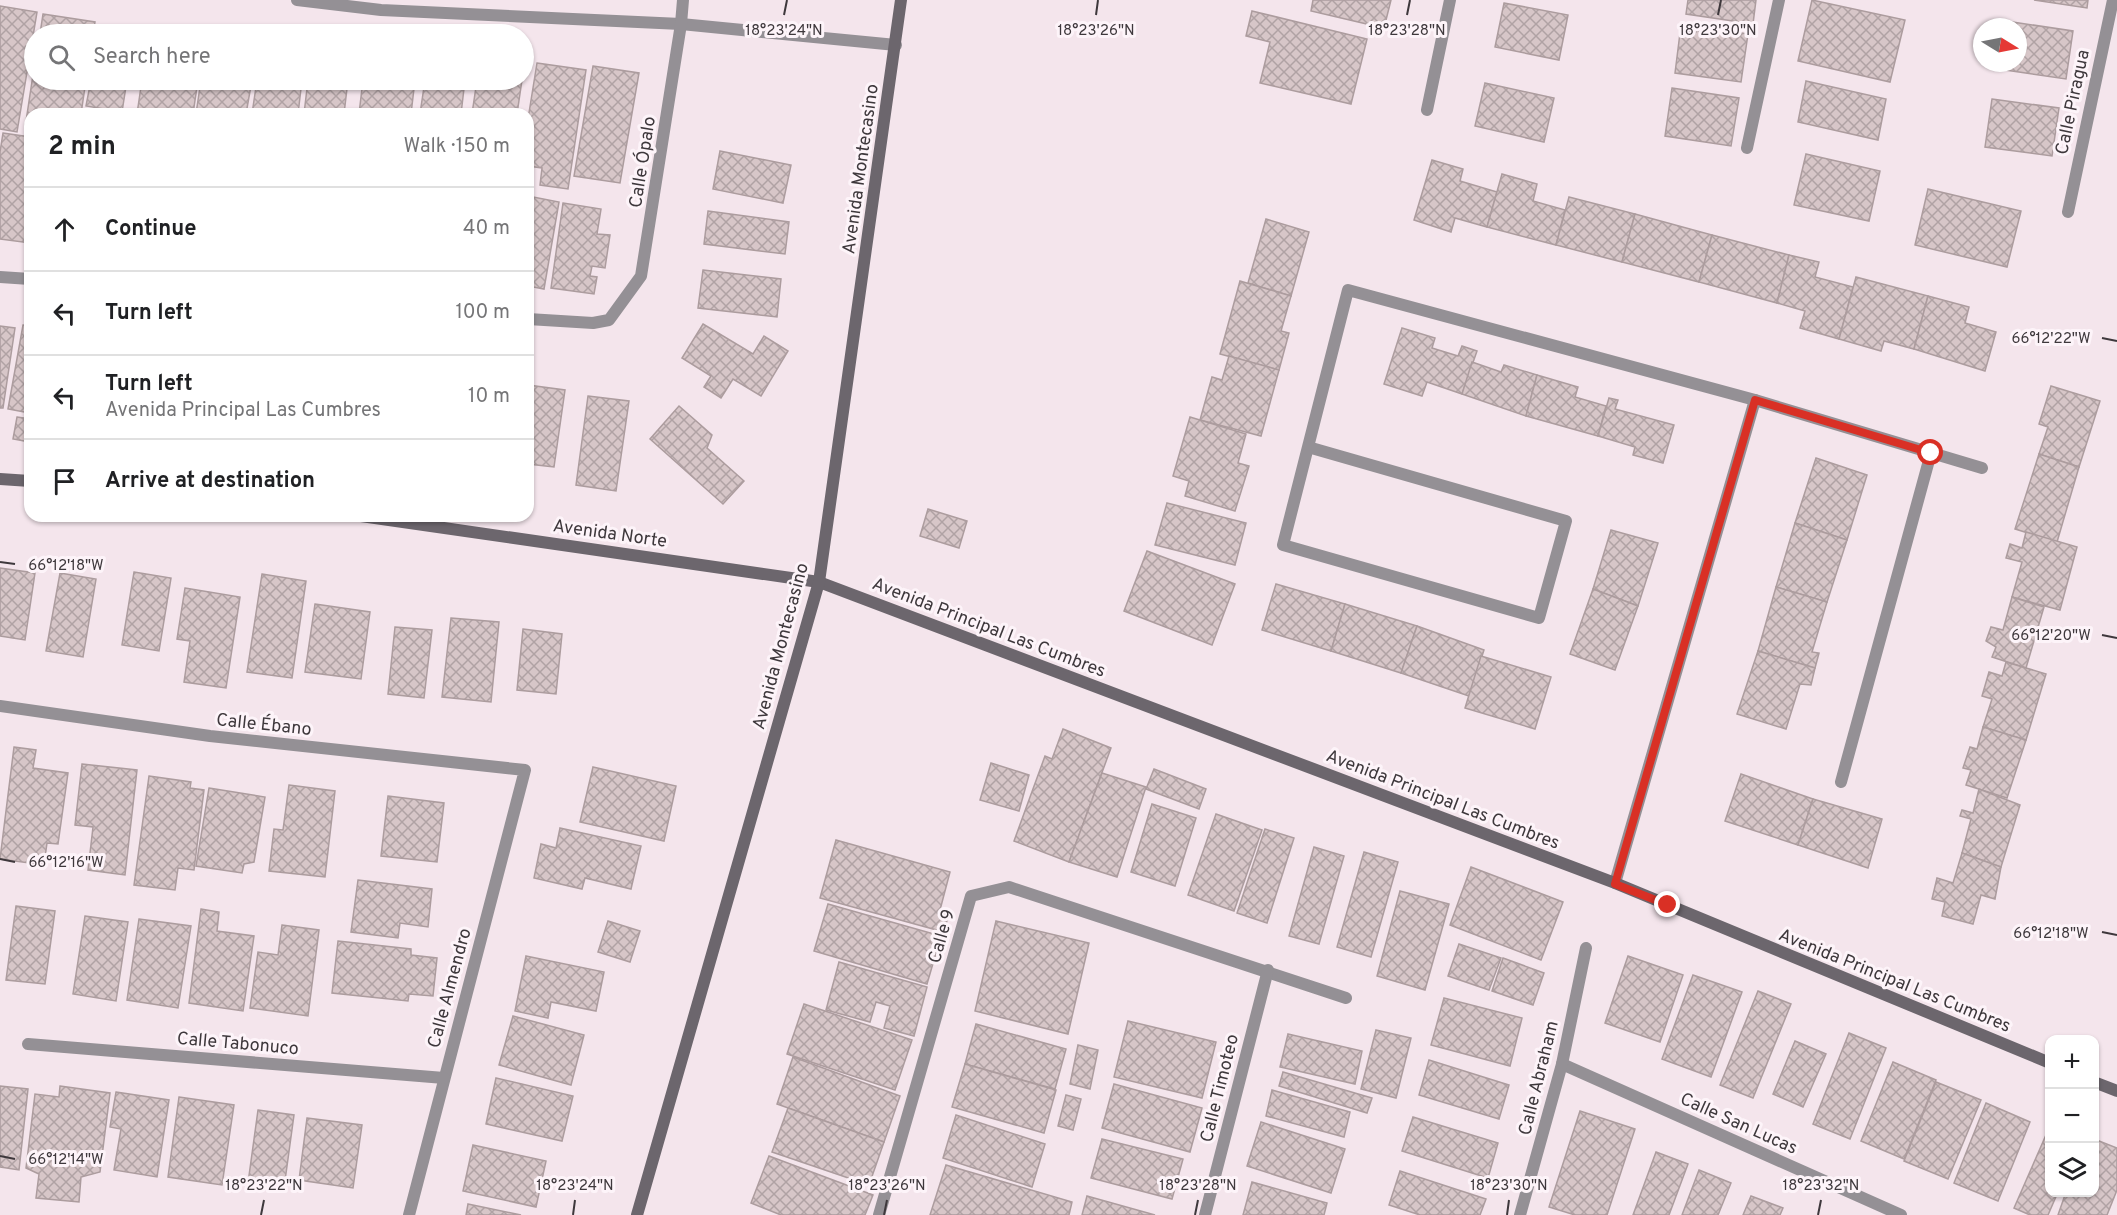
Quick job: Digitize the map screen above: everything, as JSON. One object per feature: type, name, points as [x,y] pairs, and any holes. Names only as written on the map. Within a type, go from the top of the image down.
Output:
[{"type":"street","points":[[297,0],[381,9],[681,24],[896,45]]},
{"type":"street","name":"Calle Ópalo","points":[[534,319],[593,323],[609,320],[641,276],[683,0]]},
{"type":"street","name":"Avenida Montecasino","points":[[637,1215],[819,582],[901,0]]},
{"type":"street","points":[[1426,110],[1450,0]]},
{"type":"street","points":[[1747,148],[1779,0]]},
{"type":"street","name":"Calle Piragua","points":[[2068,212],[2112,0]]},
{"type":"street","points":[[0,276],[24,278]]},
{"type":"street","points":[[1308,447],[1566,521],[1539,618],[1283,544],[1348,290],[1755,400],[1982,468]]},
{"type":"street","points":[[1615,884],[1755,400]]},
{"type":"street","points":[[1841,782],[1931,453]]},
{"type":"street","points":[[0,479],[24,481]]},
{"type":"street","name":"Avenida Norte","points":[[403,522],[819,582]]},
{"type":"street","name":"Avenida Principal Las Cumbres","points":[[819,582],[1615,884],[2045,1061]]},
{"type":"street","name":"Calle Ébano","points":[[0,706],[210,736],[525,770]]},
{"type":"street","name":"Calle Almendro","points":[[409,1215],[525,770]]},
{"type":"street","name":"Calle 9","points":[[879,1215],[971,896],[1009,887],[1268,970]]},
{"type":"street","name":"Calle Abraham","points":[[1520,1215],[1562,1064],[1586,948]]},
{"type":"street","points":[[1268,970],[1346,998]]},
{"type":"street","name":"Calle Timoteo","points":[[1205,1215],[1268,970]]},
{"type":"street","name":"Calle Tabonuco","points":[[28,1044],[444,1078]]},
{"type":"street","name":"Calle San Lucas","points":[[1562,1064],[1900,1215]]},
{"type":"street","points":[[2099,1084],[2117,1091]]},
{"type":"building","points":[[1313,0],[1391,0],[1384,28],[1311,11]]},
{"type":"building","points":[[1688,0],[1756,0],[1753,24],[1686,14]]},
{"type":"building","points":[[1812,0],[1905,20],[1890,82],[1798,61]]},
{"type":"building","points":[[2034,0],[2088,0],[2087,8]]},
{"type":"building","points":[[1504,3],[1568,15],[1559,60],[1495,47]]},
{"type":"building","points":[[0,6],[37,12],[35,24],[24,24],[24,90],[17,132],[0,129]]},
{"type":"building","points":[[1252,11],[1367,39],[1351,104],[1260,83],[1270,42],[1246,36]]},
{"type":"building","points":[[43,14],[95,22],[95,24],[42,24]]},
{"type":"building","points":[[2027,24],[2073,31],[2066,79],[2019,72],[2027,72]]},
{"type":"building","points":[[1681,25],[1748,34],[1741,82],[1675,73]]},
{"type":"building","points":[[537,63],[586,70],[568,189],[540,185],[542,168],[534,167],[534,108],[530,108]]},
{"type":"building","points":[[593,66],[639,73],[620,183],[574,176]]},
{"type":"building","points":[[1806,81],[1886,99],[1878,140],[1798,122]]},
{"type":"building","points":[[1485,83],[1554,98],[1544,142],[1475,126]]},
{"type":"building","points":[[1672,88],[1739,98],[1731,146],[1665,136]]},
{"type":"building","points":[[31,90],[85,90],[82,108],[28,108]]},
{"type":"building","points":[[89,90],[125,90],[123,108],[86,106]]},
{"type":"building","points":[[141,90],[197,90],[194,108],[138,108]]},
{"type":"building","points":[[200,90],[250,90],[247,108],[197,108]]},
{"type":"building","points":[[256,90],[301,90],[299,108],[253,108]]},
{"type":"building","points":[[307,90],[347,90],[345,108],[305,108]]},
{"type":"building","points":[[362,90],[414,90],[412,108],[360,108]]},
{"type":"building","points":[[424,90],[464,90],[462,108],[421,108]]},
{"type":"building","points":[[476,90],[521,90],[518,108],[473,108]]},
{"type":"building","points":[[1992,99],[2059,108],[2052,156],[1985,147]]},
{"type":"building","points":[[3,133],[24,136],[24,242],[0,239],[0,152]]},
{"type":"building","points":[[720,151],[791,165],[783,203],[713,189]]},
{"type":"building","points":[[1806,154],[1880,171],[1869,221],[1794,205]]},
{"type":"building","points":[[1432,160],[1463,169],[1460,181],[1497,192],[1487,227],[1455,218],[1451,232],[1414,220]]},
{"type":"building","points":[[1502,174],[1537,184],[1533,201],[1565,210],[1556,245],[1487,227]]},
{"type":"building","points":[[1928,189],[2021,211],[2007,267],[1915,245]]},
{"type":"building","points":[[534,197],[559,202],[544,289],[534,287]]},
{"type":"building","points":[[1569,197],[1635,214],[1622,262],[1556,245]]},
{"type":"building","points":[[563,203],[601,209],[597,234],[610,235],[605,268],[592,266],[590,276],[597,277],[594,294],[551,288]]},
{"type":"building","points":[[708,211],[789,222],[785,254],[704,244]]},
{"type":"building","points":[[1635,214],[1712,235],[1699,282],[1622,262]]},
{"type":"building","points":[[1266,219],[1309,232],[1291,296],[1248,283]]},
{"type":"building","points":[[1712,235],[1789,255],[1777,303],[1699,282]]},
{"type":"building","points":[[1789,255],[1819,262],[1815,277],[1853,287],[1839,339],[1800,328],[1805,311],[1777,303]]},
{"type":"building","points":[[703,270],[781,279],[777,317],[698,308]]},
{"type":"building","points":[[1856,277],[1928,296],[1914,349],[1884,341],[1881,351],[1839,339]]},
{"type":"building","points":[[1240,281],[1291,296],[1281,331],[1289,333],[1279,370],[1220,354]]},
{"type":"building","points":[[1928,296],[1969,307],[1965,323],[1996,332],[1985,371],[1914,349]]},
{"type":"building","points":[[703,324],[753,354],[764,336],[788,351],[761,396],[733,379],[721,398],[704,387],[711,376],[682,358]]},
{"type":"building","points":[[23,325],[24,325],[24,412],[8,409]]},
{"type":"building","points":[[0,326],[15,328],[3,408],[0,408]]},
{"type":"building","points":[[1402,328],[1435,338],[1432,348],[1458,356],[1462,346],[1477,351],[1462,394],[1427,382],[1422,396],[1384,384]]},
{"type":"building","points":[[1229,356],[1279,370],[1261,436],[1200,420],[1212,377],[1222,380]]},
{"type":"building","points":[[1472,362],[1501,372],[1504,365],[1537,375],[1526,416],[1462,394]]},
{"type":"building","points":[[1537,375],[1578,387],[1575,397],[1606,406],[1598,436],[1526,416]]},
{"type":"building","points":[[534,386],[565,390],[554,467],[534,465]]},
{"type":"building","points":[[2051,386],[2100,401],[2079,467],[2039,454],[2048,427],[2039,424]]},
{"type":"building","points":[[588,396],[629,401],[616,491],[576,485]]},
{"type":"building","points":[[1609,398],[1618,400],[1615,409],[1674,425],[1663,463],[1633,455],[1635,447],[1598,436]]},
{"type":"building","points":[[679,406],[712,435],[707,448],[744,481],[723,504],[650,439]]},
{"type":"building","points":[[17,417],[24,418],[24,441],[13,439]]},
{"type":"building","points":[[1190,417],[1246,434],[1238,463],[1249,466],[1235,511],[1185,496],[1189,481],[1173,476]]},
{"type":"building","points":[[2039,454],[2079,467],[2057,542],[2015,529]]},
{"type":"building","points":[[1816,458],[1867,475],[1847,540],[1795,523]]},
{"type":"building","points":[[1167,503],[1246,523],[1235,565],[1155,545]]},
{"type":"building","points":[[928,509],[967,521],[959,548],[920,536]]},
{"type":"building","points":[[1795,523],[1847,540],[1827,602],[1776,587]]},
{"type":"building","points":[[1611,530],[1658,543],[1638,606],[1593,589]]},
{"type":"building","points":[[2026,532],[2077,547],[2060,610],[2012,597],[2022,562],[2006,558],[2010,544],[2022,548]]},
{"type":"building","points":[[1147,551],[1235,584],[1212,645],[1124,611]]},
{"type":"building","points":[[0,568],[35,573],[25,640],[0,636]]},
{"type":"building","points":[[134,572],[171,578],[159,651],[122,645]]},
{"type":"building","points":[[60,573],[96,579],[83,657],[46,651]]},
{"type":"building","points":[[262,574],[306,581],[292,678],[247,672]]},
{"type":"building","points":[[1276,584],[1345,604],[1331,651],[1262,630]]},
{"type":"building","points":[[1776,587],[1827,602],[1812,652],[1819,653],[1815,668],[1758,651]]},
{"type":"building","points":[[185,588],[240,597],[226,688],[184,682],[190,641],[177,639]]},
{"type":"building","points":[[1593,589],[1638,606],[1615,670],[1570,654]]},
{"type":"building","points":[[2012,597],[2044,607],[2026,668],[1992,657],[1996,647],[1986,641],[1991,627],[2003,630]]},
{"type":"building","points":[[315,604],[370,612],[361,679],[305,672]]},
{"type":"building","points":[[1345,604],[1417,626],[1401,673],[1331,651]]},
{"type":"building","points":[[451,618],[499,622],[491,702],[442,697]]},
{"type":"building","points":[[1417,626],[1484,650],[1469,696],[1401,673]]},
{"type":"building","points":[[395,627],[432,630],[424,698],[388,694]]},
{"type":"building","points":[[523,629],[562,634],[556,694],[517,690]]},
{"type":"building","points":[[1758,651],[1815,668],[1811,685],[1800,684],[1786,729],[1737,714]]},
{"type":"building","points":[[1481,656],[1551,677],[1535,729],[1465,708]]},
{"type":"building","points":[[2006,662],[2046,674],[2026,740],[1983,727],[1992,699],[1982,696],[1989,672],[2002,676]]},
{"type":"building","points":[[1983,727],[2026,740],[2007,798],[1966,785],[1971,770],[1963,768],[1970,747],[1977,749]]},
{"type":"building","points":[[1063,729],[1111,748],[1069,862],[1014,841],[1045,756],[1052,759]]},
{"type":"building","points":[[14,747],[36,750],[33,768],[68,773],[58,844],[47,843],[44,865],[0,859]]},
{"type":"building","points":[[991,763],[1029,775],[1019,811],[980,800]]},
{"type":"building","points":[[82,764],[137,770],[125,875],[88,870],[93,827],[75,825]]},
{"type":"building","points":[[593,767],[676,786],[664,841],[580,822]]},
{"type":"building","points":[[1154,769],[1206,789],[1199,809],[1146,789]]},
{"type":"building","points":[[1102,773],[1146,787],[1117,877],[1069,862]]},
{"type":"building","points":[[1741,774],[1813,799],[1798,845],[1725,821]]},
{"type":"building","points":[[149,776],[191,782],[190,788],[204,790],[194,870],[178,868],[175,890],[134,885]]},
{"type":"building","points":[[289,785],[335,791],[325,877],[269,871],[274,829],[283,830]]},
{"type":"building","points":[[209,788],[265,797],[254,862],[244,864],[242,873],[196,866]]},
{"type":"building","points":[[1979,789],[2020,805],[2001,867],[1962,853],[1971,819],[1960,816],[1962,810],[1973,813]]},
{"type":"building","points":[[388,796],[444,803],[437,862],[381,856]]},
{"type":"building","points":[[1813,799],[1882,819],[1868,868],[1798,845]]},
{"type":"building","points":[[1152,804],[1196,818],[1175,886],[1131,872]]},
{"type":"building","points":[[1216,814],[1262,830],[1234,911],[1188,895]]},
{"type":"building","points":[[560,828],[641,846],[631,889],[585,878],[582,889],[534,878],[541,844],[556,848]]},
{"type":"building","points":[[1265,829],[1294,838],[1267,923],[1237,913]]},
{"type":"building","points":[[836,840],[950,872],[940,910],[949,913],[944,932],[820,898]]},
{"type":"building","points":[[1314,847],[1344,856],[1319,944],[1289,936]]},
{"type":"building","points":[[1364,852],[1398,862],[1371,957],[1337,947]]},
{"type":"building","points":[[1962,853],[2001,867],[1995,899],[1981,895],[1973,924],[1942,916],[1945,902],[1932,899],[1937,878],[1953,883]]},
{"type":"building","points":[[1471,867],[1563,902],[1541,960],[1450,925]]},
{"type":"building","points":[[358,880],[432,889],[428,927],[400,923],[398,938],[351,932]]},
{"type":"building","points":[[1400,891],[1449,904],[1425,990],[1377,976]]},
{"type":"building","points":[[828,904],[941,936],[927,984],[814,951]]},
{"type":"building","points":[[16,906],[55,911],[45,984],[6,980]]},
{"type":"building","points":[[201,909],[219,912],[217,931],[254,936],[243,1011],[189,1003]]},
{"type":"building","points":[[85,916],[128,922],[116,1001],[73,994]]},
{"type":"building","points":[[139,919],[191,926],[178,1008],[127,1000]]},
{"type":"building","points":[[608,921],[640,931],[630,962],[598,952]]},
{"type":"building","points":[[996,921],[1089,943],[1068,1034],[975,1011]]},
{"type":"building","points":[[282,925],[319,930],[308,1016],[250,1008],[258,952],[278,955]]},
{"type":"building","points":[[338,941],[411,949],[411,955],[437,958],[433,996],[409,994],[408,1001],[332,993]]},
{"type":"building","points":[[1459,944],[1501,958],[1489,990],[1448,976]]},
{"type":"building","points":[[526,956],[604,972],[596,1011],[551,1002],[548,1018],[515,1011]]},
{"type":"building","points":[[1628,956],[1683,975],[1660,1042],[1605,1023]]},
{"type":"building","points":[[1503,958],[1544,973],[1533,1005],[1492,991]]},
{"type":"building","points":[[839,962],[927,987],[914,1036],[884,1028],[890,1006],[876,1002],[870,1022],[826,1010]]},
{"type":"building","points":[[1693,975],[1742,992],[1711,1077],[1662,1059]]},
{"type":"building","points":[[1758,991],[1791,1004],[1753,1098],[1720,1085]]},
{"type":"building","points":[[1444,998],[1522,1018],[1510,1066],[1431,1045]]},
{"type":"building","points":[[804,1004],[912,1040],[895,1090],[787,1054]]},
{"type":"building","points":[[513,1016],[584,1035],[571,1085],[499,1065]]},
{"type":"building","points":[[1128,1021],[1216,1042],[1202,1098],[1114,1077]]},
{"type":"building","points":[[976,1024],[1066,1049],[1055,1089],[965,1064]]},
{"type":"building","points":[[1376,1030],[1411,1038],[1396,1098],[1361,1089]]},
{"type":"building","points":[[1849,1033],[1886,1048],[1850,1139],[1813,1124]]},
{"type":"building","points":[[1288,1034],[1362,1051],[1355,1084],[1280,1067]]},
{"type":"building","points":[[1795,1041],[1826,1054],[1803,1107],[1773,1094]]},
{"type":"building","points":[[1078,1045],[1098,1050],[1090,1089],[1070,1084]]},
{"type":"building","points":[[793,1057],[900,1096],[884,1142],[777,1104]]},
{"type":"building","points":[[1429,1060],[1509,1085],[1499,1119],[1419,1095]]},
{"type":"building","points":[[1893,1062],[1936,1080],[1904,1159],[1861,1141]]},
{"type":"building","points":[[965,1064],[1056,1090],[1044,1133],[952,1107]]},
{"type":"building","points":[[1283,1072],[1372,1098],[1367,1113],[1279,1086]]},
{"type":"building","points":[[496,1078],[573,1096],[562,1141],[486,1124]]},
{"type":"building","points":[[1936,1082],[1981,1100],[1948,1179],[1904,1161]]},
{"type":"building","points":[[1114,1084],[1202,1108],[1190,1152],[1102,1128]]},
{"type":"building","points":[[0,1086],[28,1089],[19,1170],[0,1167]]},
{"type":"building","points":[[60,1086],[110,1093],[100,1172],[81,1177],[79,1202],[36,1198],[39,1174],[26,1168],[35,1094],[59,1097]]},
{"type":"building","points":[[1272,1090],[1350,1112],[1344,1137],[1266,1116]]},
{"type":"building","points":[[116,1092],[169,1100],[157,1177],[114,1170],[121,1129],[110,1127]]},
{"type":"building","points":[[1066,1095],[1081,1099],[1073,1130],[1058,1126]]},
{"type":"building","points":[[179,1097],[234,1105],[222,1185],[168,1177]]},
{"type":"building","points":[[1986,1103],[2030,1122],[1998,1201],[1954,1183]]},
{"type":"building","points":[[788,1108],[884,1142],[869,1185],[772,1152]]},
{"type":"building","points":[[258,1110],[294,1115],[284,1188],[248,1183]]},
{"type":"building","points":[[1580,1111],[1635,1129],[1607,1215],[1575,1215],[1549,1207]]},
{"type":"building","points":[[956,1115],[1045,1144],[1032,1187],[943,1158]]},
{"type":"building","points":[[1413,1117],[1498,1143],[1488,1178],[1402,1151]]},
{"type":"building","points":[[307,1118],[362,1125],[353,1188],[299,1180]]},
{"type":"building","points":[[1261,1122],[1345,1149],[1331,1193],[1247,1166]]},
{"type":"building","points":[[2045,1137],[2045,1197],[2056,1197],[2048,1215],[2030,1215],[2014,1208]]},
{"type":"building","points":[[1102,1139],[1183,1159],[1172,1199],[1091,1178]]},
{"type":"building","points":[[2099,1141],[2117,1148],[2117,1190],[2107,1215],[2058,1215],[2064,1197],[2099,1197]]},
{"type":"building","points":[[473,1145],[546,1161],[536,1207],[463,1191]]},
{"type":"building","points":[[1656,1152],[1688,1164],[1669,1215],[1633,1215]]},
{"type":"building","points":[[769,1156],[873,1195],[865,1215],[781,1215],[751,1203]]},
{"type":"building","points":[[946,1165],[1072,1202],[1069,1215],[930,1215]]},
{"type":"building","points":[[1699,1170],[1731,1183],[1718,1215],[1682,1215]]},
{"type":"building","points":[[1400,1171],[1486,1199],[1480,1215],[1420,1215],[1389,1205]]},
{"type":"building","points":[[1252,1182],[1327,1203],[1324,1215],[1243,1215]]},
{"type":"building","points":[[1087,1196],[1155,1215],[1082,1215]]},
{"type":"building","points":[[1751,1196],[1783,1208],[1780,1215],[1743,1215]]},
{"type":"building","points":[[468,1204],[521,1215],[466,1215]]},
{"type":"route","points":[[1668,905],[1615,884],[1755,400],[1931,453]]}]
